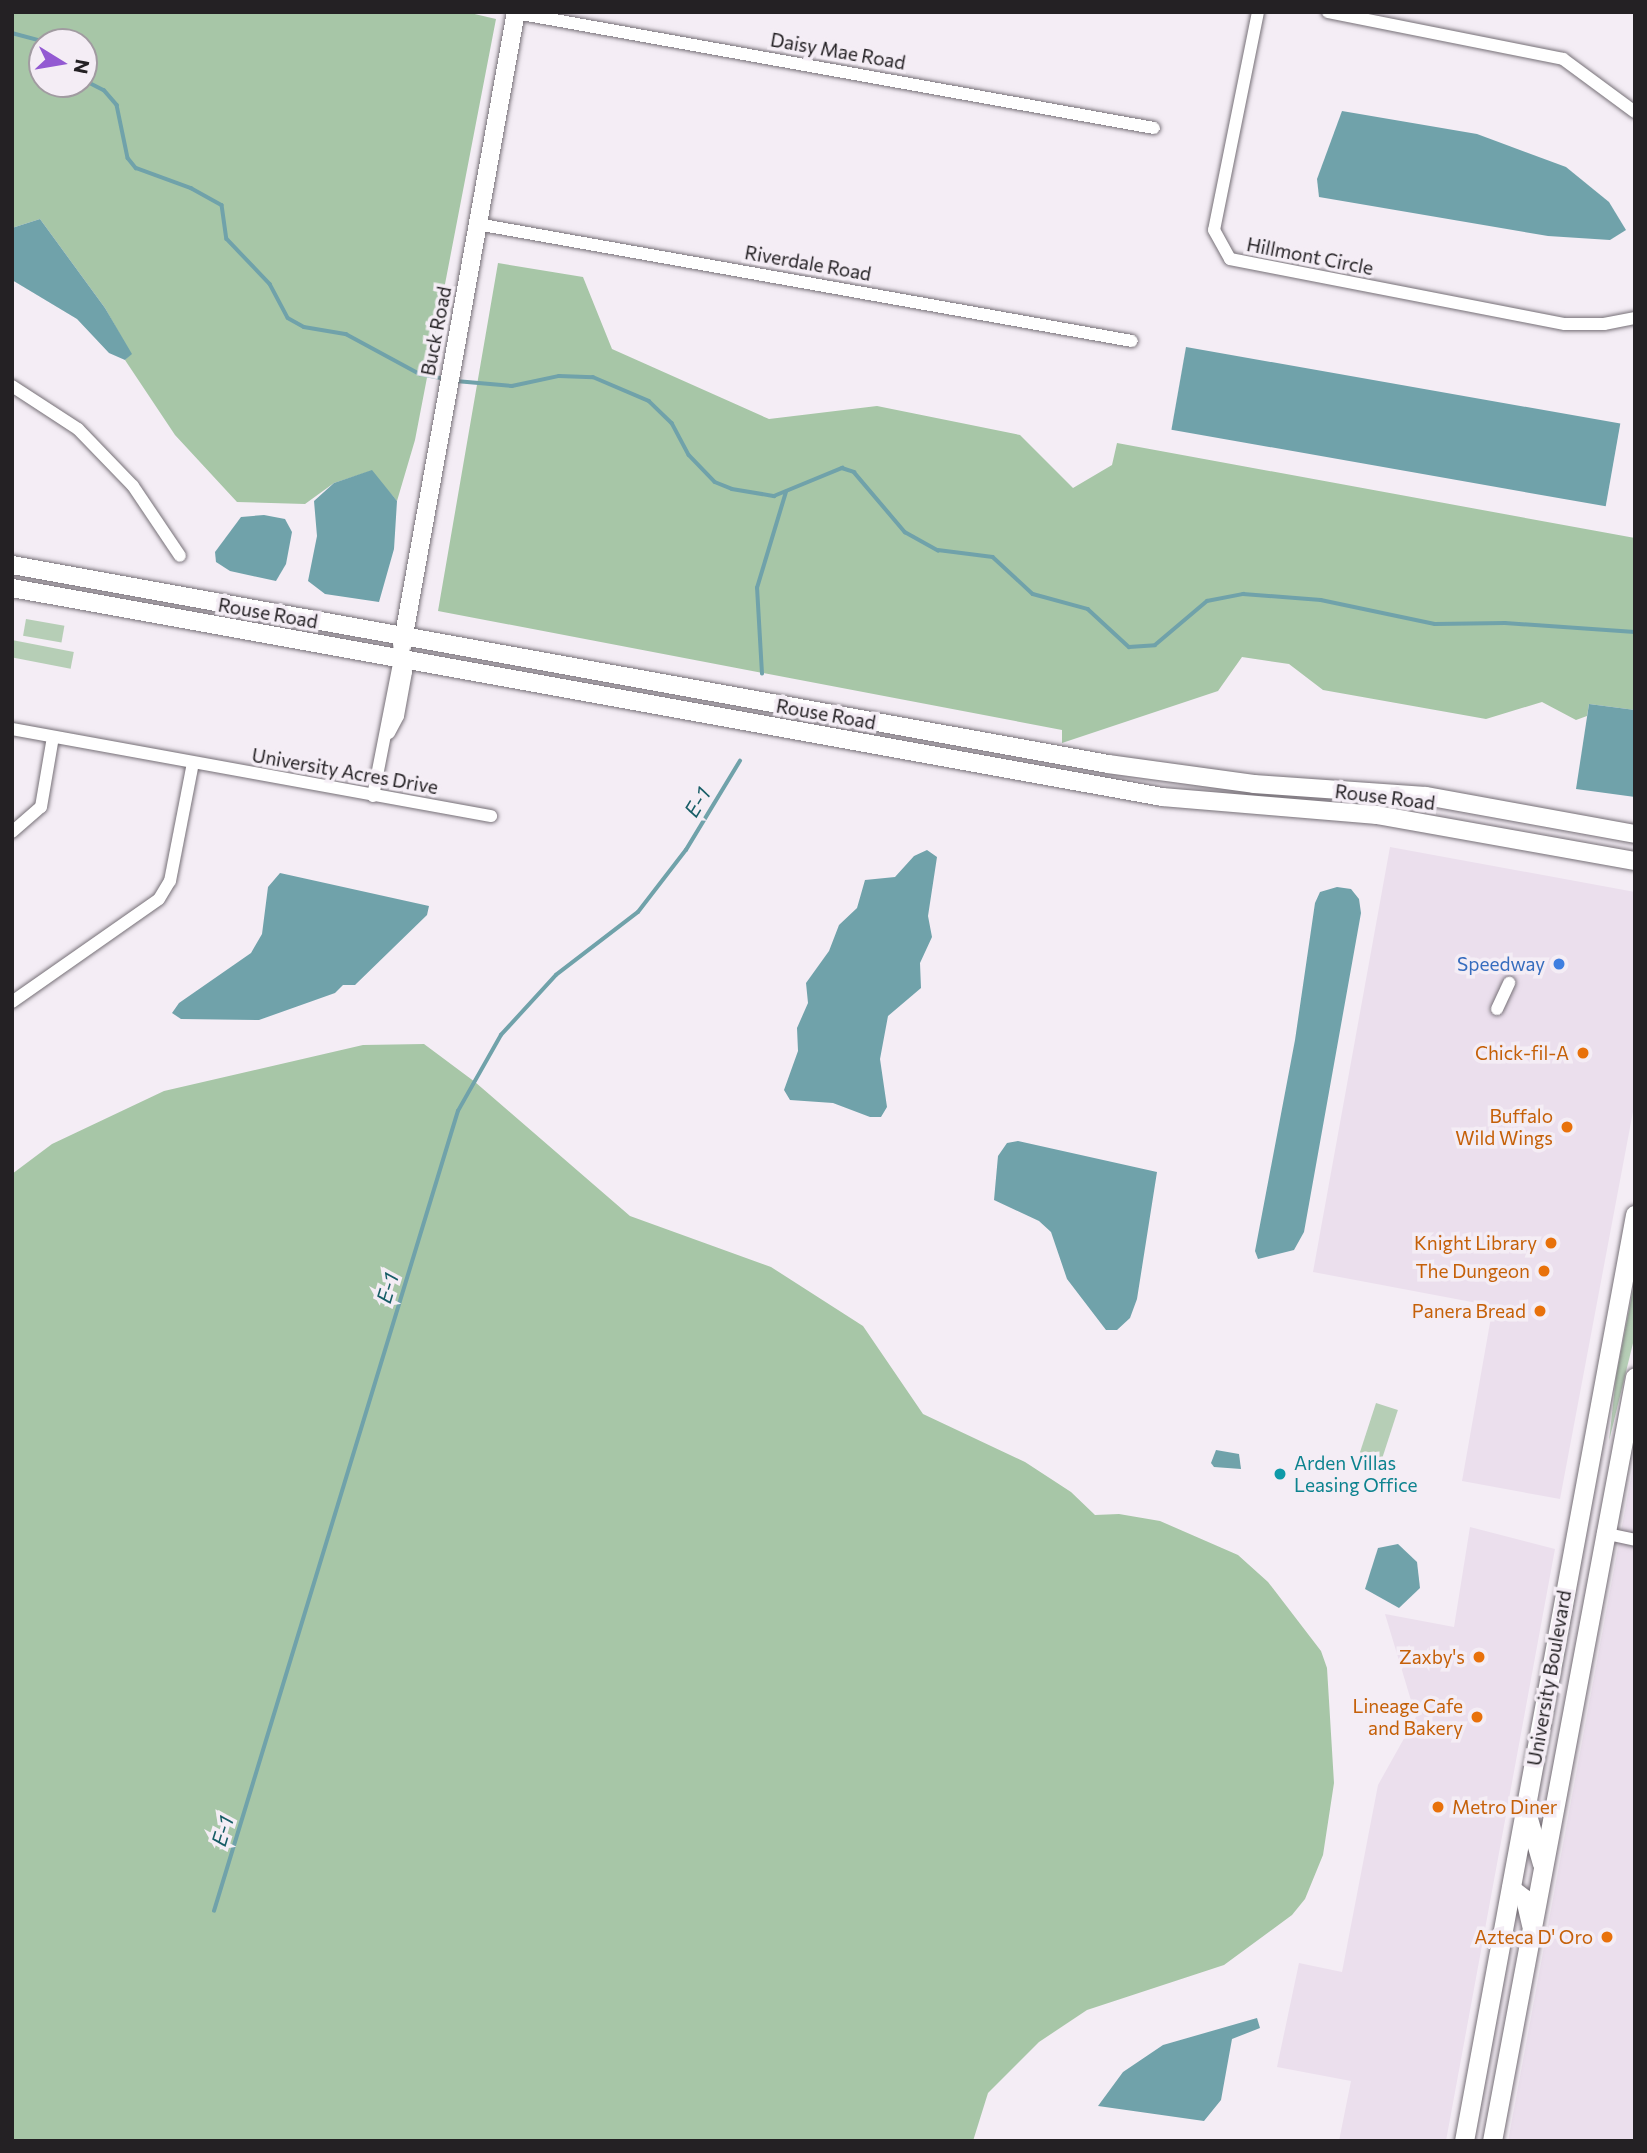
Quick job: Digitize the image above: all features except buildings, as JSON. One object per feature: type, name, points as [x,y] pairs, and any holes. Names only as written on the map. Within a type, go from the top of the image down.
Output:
[{"type":"main road","name":"University Boulevard","points":[[1464,2141],[1635,1215]]},
{"type":"main road","name":"University Boulevard","points":[[1492,2141],[1602,1533],[1635,1377]]},
{"type":"main road","points":[[1589,1457],[1590,1515],[1602,1533]]},
{"type":"main road","points":[[1577,1523],[1588,1553],[1592,1594]]},
{"type":"street","name":"Hillmont Circle","points":[[1258,12],[1214,230],[1230,259],[1565,324],[1604,324],[1635,318]]},
{"type":"street","points":[[1328,12],[1563,60],[1635,112]]},
{"type":"street","name":"Daisy Mae Road","points":[[516,13],[1154,128]]},
{"type":"street","name":"Buck Road","points":[[373,796],[393,715],[400,658],[441,419],[516,13]]},
{"type":"street","name":"Riverdale Road","points":[[477,224],[1132,341]]},
{"type":"street","points":[[12,386],[78,429],[133,486],[180,556]]},
{"type":"street","name":"Rouse Road","points":[[12,565],[1167,774],[1426,796],[1635,834]]},
{"type":"street","name":"Rouse Road","points":[[12,588],[1162,797],[1377,815],[1635,861]]},
{"type":"street","name":"University Acres Drive","points":[[12,729],[491,816]]},
{"type":"street","points":[[12,832],[41,807],[53,737]]},
{"type":"street","points":[[12,1002],[159,899],[170,881],[193,763]]},
{"type":"street","points":[[1162,797],[1167,774]]},
{"type":"street","points":[[1497,1009],[1509,983]]},
{"type":"street","points":[[1602,1533],[1635,1541]]},
{"type":"street","points":[[1526,1805],[1532,1839],[1542,1864]]},
{"type":"street","points":[[1511,1888],[1525,1899],[1531,1925]]},
{"type":"shaded area","points":[[1390,847],[1635,892],[1635,1101],[1560,1499],[1462,1481],[1493,1306],[1313,1272]]},
{"type":"shaded area","points":[[1635,1456],[1635,2141],[1508,2141]]},
{"type":"shaded area","points":[[1470,1527],[1555,1549],[1446,2141],[1339,2141],[1351,2081],[1277,2067],[1299,1963],[1342,1972],[1378,1785],[1416,1717],[1385,1614],[1454,1627]]},
{"type":"green space","points":[[12,12],[466,12],[496,19],[415,440],[397,501],[371,471],[334,483],[305,504],[237,502],[175,435],[125,360],[131,354],[105,308],[40,219],[12,228]]},
{"type":"green space","points":[[498,263],[583,277],[612,349],[769,419],[877,406],[1020,435],[1073,488],[1112,465],[1117,443],[1635,538],[1635,710],[1589,704],[1587,716],[1576,720],[1542,702],[1486,719],[1323,690],[1289,664],[1242,657],[1218,691],[1062,743],[1062,730],[438,611]]},
{"type":"green space","points":[[26,619],[64,626],[61,643],[23,636]]},
{"type":"green space","points":[[12,640],[74,652],[71,669],[12,657]]},
{"type":"green space","points":[[424,1044],[475,1082],[630,1216],[771,1267],[863,1326],[923,1414],[1025,1462],[1071,1492],[1095,1515],[1119,1514],[1160,1521],[1238,1555],[1268,1582],[1321,1651],[1327,1668],[1334,1783],[1323,1855],[1305,1899],[1292,1915],[1224,1965],[1087,2010],[1039,2042],[988,2093],[973,2141],[12,2141],[12,1174],[52,1144],[164,1091],[363,1045]]},
{"type":"green space","points":[[1635,1279],[1635,1335],[1609,1441],[1616,1377]]},
{"type":"green space","points":[[1376,1403],[1398,1410],[1380,1464],[1358,1457]]},
{"type":"water","points":[[1342,111],[1477,134],[1566,167],[1609,202],[1626,230],[1610,240],[1548,236],[1319,197],[1317,179]]},
{"type":"water","points":[[40,219],[105,308],[132,354],[125,360],[109,353],[77,319],[12,280],[12,228]]},
{"type":"water","points":[[1186,347],[1620,424],[1606,506],[1171,430]]},
{"type":"water","points":[[372,470],[397,501],[394,549],[379,602],[325,594],[308,581],[317,536],[314,501],[334,483]]},
{"type":"water","points":[[264,515],[285,519],[292,532],[286,564],[276,581],[230,571],[216,562],[215,552],[241,517]]},
{"type":"water","points":[[1589,704],[1635,710],[1635,797],[1576,789]]},
{"type":"water","points":[[927,850],[937,857],[928,916],[932,937],[920,963],[921,988],[888,1016],[880,1059],[887,1107],[881,1117],[870,1117],[833,1103],[790,1100],[784,1090],[798,1051],[797,1028],[808,1003],[806,983],[829,951],[839,925],[857,908],[865,880],[895,877],[914,856]]},
{"type":"water","points":[[280,873],[429,906],[427,915],[355,985],[343,985],[335,993],[259,1020],[181,1019],[172,1013],[179,1003],[251,953],[262,934],[268,887]]},
{"type":"water","points":[[1337,887],[1351,889],[1359,899],[1361,913],[1304,1232],[1294,1250],[1258,1259],[1255,1251],[1295,1040],[1315,903],[1320,892]]},
{"type":"water","points":[[1018,1141],[1157,1172],[1137,1299],[1130,1318],[1117,1330],[1106,1330],[1067,1279],[1051,1232],[1039,1221],[994,1200],[998,1156],[1007,1143]]},
{"type":"water","points":[[1216,1450],[1239,1454],[1241,1469],[1214,1467],[1211,1463]]},
{"type":"water","points":[[1398,1544],[1417,1562],[1420,1588],[1399,1608],[1365,1589],[1378,1548]]},
{"type":"water","points":[[1257,2018],[1260,2028],[1232,2039],[1221,2100],[1204,2121],[1098,2106],[1123,2072],[1163,2045]]},
{"type":"waterway","points":[[12,33],[28,37]]},
{"type":"waterway","points":[[98,87],[117,105],[128,158],[136,168],[191,188],[222,205],[227,239],[270,284],[288,318],[304,327],[346,334],[420,374],[445,379]]},
{"type":"waterway","points":[[456,381],[512,386],[559,376],[593,377],[649,401],[672,423],[689,455],[715,482],[732,489],[774,496],[842,468],[854,472],[905,532],[938,550],[993,557],[1033,594],[1088,609],[1129,647],[1155,645],[1207,601],[1243,594],[1321,600],[1435,624],[1505,623],[1635,632]]},
{"type":"waterway","name":"E-1","points":[[762,674],[757,588],[786,492]]},
{"type":"waterway","name":"E-1","points":[[214,1911],[458,1111],[501,1035],[556,975],[638,912],[686,850],[740,761]]},
{"type":"place","name":"Speedway","points":[[1559,964]]},
{"type":"place","name":"Chick-fil-A","points":[[1583,1053]]},
{"type":"place","name":"Buffalo Wild Wings","points":[[1567,1127]]},
{"type":"place","name":"Knight Library","points":[[1551,1243]]},
{"type":"place","name":"The Dungeon","points":[[1544,1271]]},
{"type":"place","name":"Panera Bread","points":[[1540,1311]]},
{"type":"place","name":"Arden Villas Leasing Office","points":[[1280,1474]]},
{"type":"place","name":"Zaxby's","points":[[1479,1657]]},
{"type":"place","name":"Lineage Cafe and Bakery","points":[[1477,1717]]},
{"type":"place","name":"Metro Diner","points":[[1438,1807]]},
{"type":"place","name":"Azteca D' Oro","points":[[1607,1937]]}]
